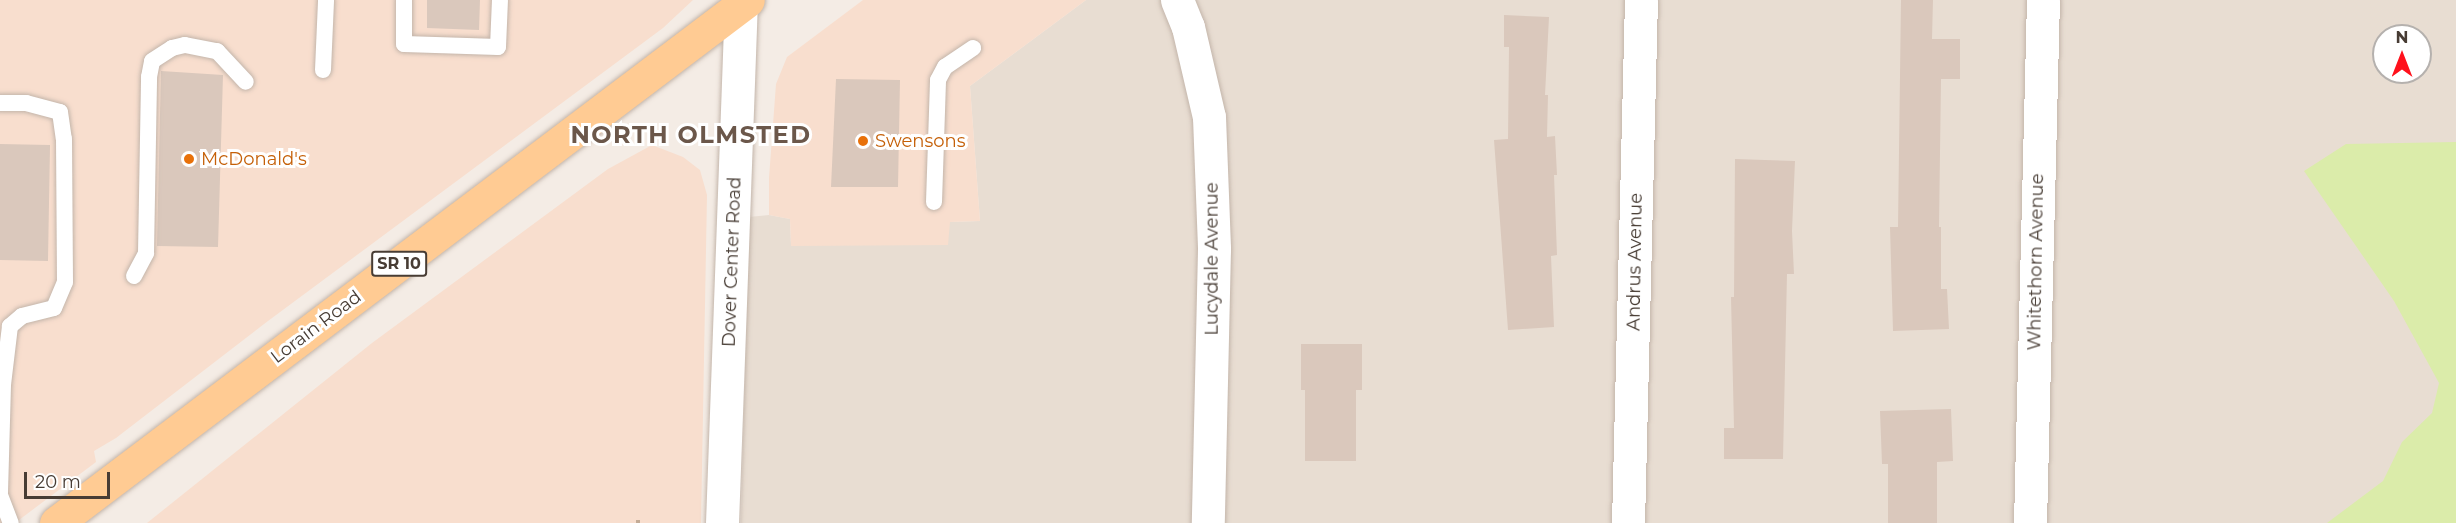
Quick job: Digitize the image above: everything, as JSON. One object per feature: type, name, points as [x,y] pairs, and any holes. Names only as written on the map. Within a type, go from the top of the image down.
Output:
[{"type":"main road","name":"Lorain Road","points":[[56,523],[744,2]]},
{"type":"street","name":"Lucydale Avenue","points":[[1177,0],[1188,27],[1209,117],[1214,249],[1208,523]]},
{"type":"street","name":"Andrus Avenue","points":[[1628,523],[1641,0]]},
{"type":"street","name":"Whitethorn Avenue","points":[[2030,523],[2043,0]]},
{"type":"street","name":"Dover Center Road","points":[[722,523],[744,2]]},
{"type":"lane","points":[[323,70],[326,0]]},
{"type":"lane","points":[[404,0],[404,44],[498,47],[500,0]]},
{"type":"lane","points":[[134,276],[146,253],[148,77],[153,61],[172,48],[185,45],[217,51],[246,82]]},
{"type":"lane","points":[[934,202],[938,80],[945,67],[973,48]]},
{"type":"lane","points":[[0,103],[26,103],[60,112],[64,139],[65,282],[54,308],[22,316],[0,315]]},
{"type":"lane","points":[[11,523],[0,495],[3,385],[10,326],[22,316]]},
{"type":"shaded area","points":[[0,0],[693,0],[663,28],[268,321],[116,438],[94,451],[96,462],[15,523],[0,523]]},
{"type":"shaded area","points":[[863,0],[1086,0],[970,86],[980,221],[950,222],[948,245],[791,246],[790,219],[769,215],[769,178],[776,84],[787,57]]},
{"type":"shaded area","points":[[1086,0],[2456,0],[2456,523],[741,523],[749,217],[769,215],[790,219],[791,245],[950,222],[980,221],[970,86]]},
{"type":"shaded area","points":[[652,145],[683,157],[700,170],[707,195],[701,523],[147,523],[372,343],[608,169]]},
{"type":"green space","points":[[2456,142],[2456,523],[2327,523],[2383,481],[2402,442],[2432,413],[2439,383],[2394,301],[2304,171],[2346,144]]},
{"type":"building","points":[[427,0],[480,0],[479,30],[427,28]]},
{"type":"building","points":[[1901,0],[1933,0],[1932,39],[1960,39],[1960,79],[1941,79],[1939,227],[1941,227],[1941,289],[1947,289],[1949,329],[1893,331],[1890,227],[1898,227]]},
{"type":"building","points":[[1504,15],[1549,17],[1545,95],[1548,95],[1547,137],[1555,136],[1557,175],[1554,175],[1557,255],[1551,256],[1554,327],[1508,330],[1494,140],[1508,139],[1509,47],[1504,47]]},
{"type":"building","points":[[161,71],[223,75],[218,247],[157,246]]},
{"type":"building","points":[[836,79],[900,80],[898,187],[831,187]]},
{"type":"building","points":[[0,144],[50,145],[48,261],[0,260]]},
{"type":"building","points":[[1735,159],[1795,161],[1792,231],[1794,274],[1787,274],[1783,459],[1724,459],[1724,428],[1734,428],[1731,297],[1734,297]]},
{"type":"building","points":[[1301,344],[1362,344],[1362,390],[1356,390],[1356,461],[1305,461],[1305,390],[1301,390]]},
{"type":"building","points":[[1951,409],[1953,461],[1937,462],[1937,523],[1888,523],[1888,464],[1882,464],[1880,411]]},
{"type":"place","name":"Swensons","points":[[863,141]]},
{"type":"place","name":"McDonald's","points":[[189,159]]},
{"type":"district","name":"NORTH OLMSTED","points":[[691,135]]}]
